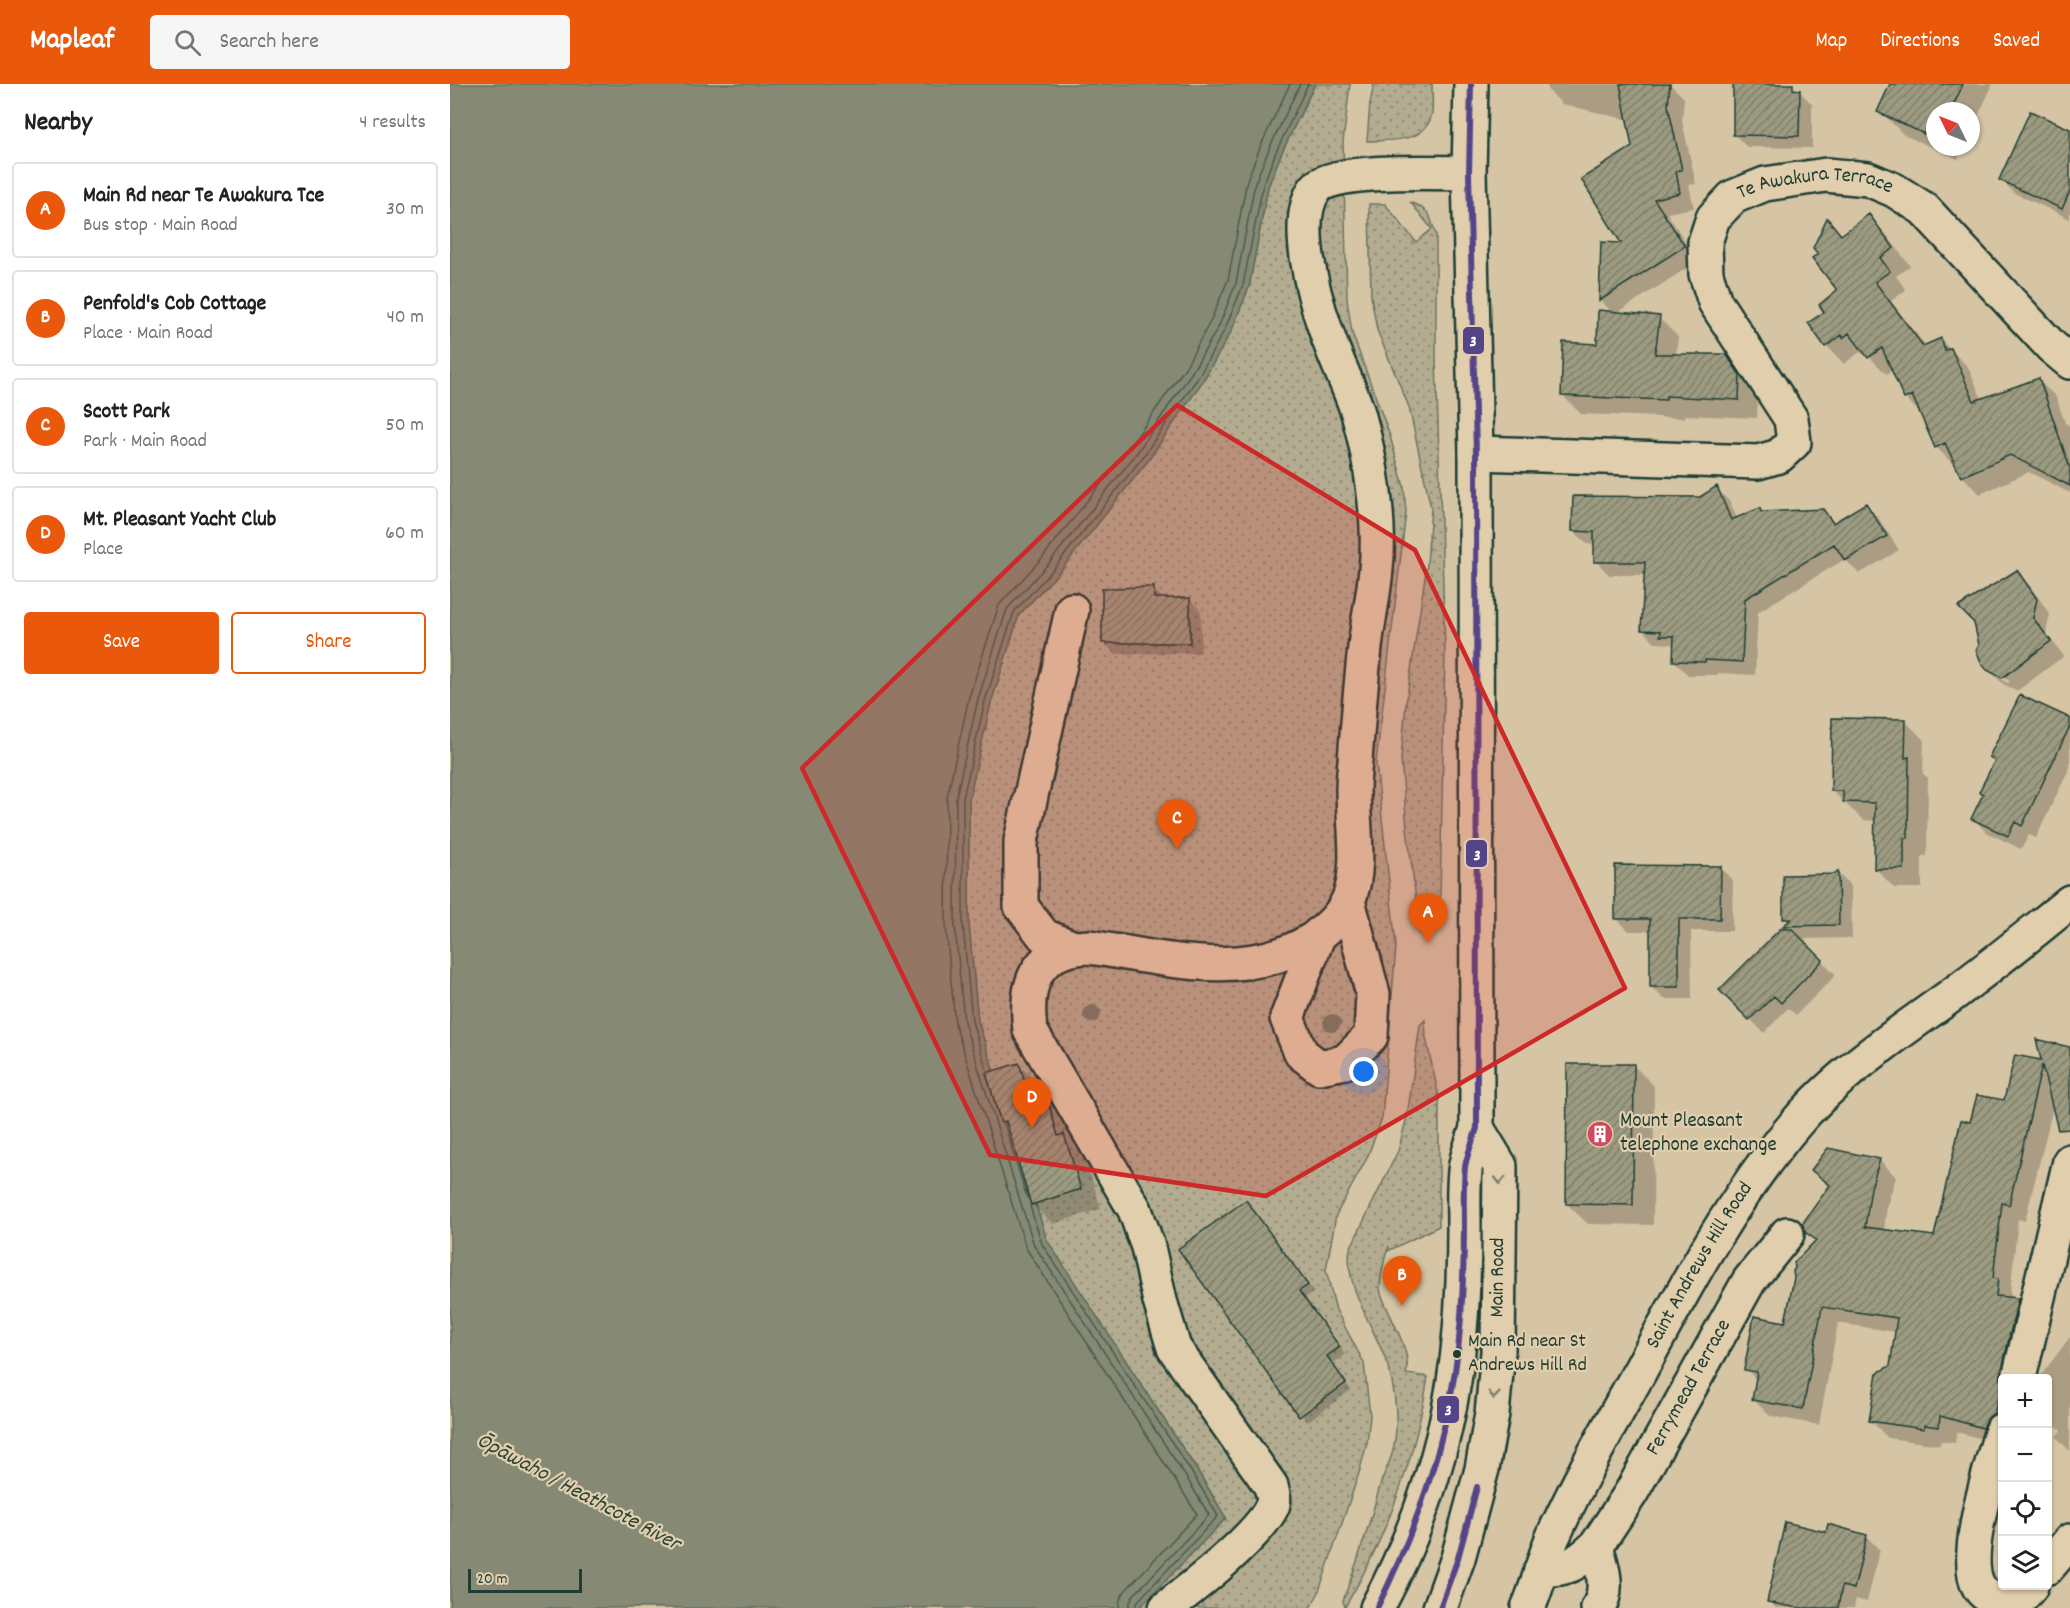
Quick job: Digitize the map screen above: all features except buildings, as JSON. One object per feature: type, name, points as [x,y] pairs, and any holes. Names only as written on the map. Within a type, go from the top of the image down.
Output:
[{"type":"main road","name":"Main Road","points":[[1377,1608],[1413,1533],[1429,1489],[1444,1435],[1455,1382],[1460,1332],[1465,1170],[1477,1128],[1476,453],[1469,173],[1471,84]]},
{"type":"main road","points":[[1166,1608],[1245,1541],[1263,1522],[1274,1503],[1271,1486],[1174,1347],[1136,1210],[1030,1030],[1027,1007],[1033,980],[1047,958],[1074,948],[1090,947],[1197,963],[1251,963],[1295,950],[1326,930],[1348,901],[1356,865],[1353,788],[1359,695],[1377,568],[1376,511],[1370,465],[1358,412],[1325,330],[1310,275],[1304,225],[1309,199],[1317,187],[1326,181],[1367,175],[1469,173]]},
{"type":"main road","name":"Te Awakura Terrace","points":[[1476,453],[1758,462],[1779,456],[1794,442],[1791,419],[1715,302],[1706,274],[1705,242],[1713,218],[1733,196],[1765,184],[1826,175],[1868,179],[1894,190],[1924,209],[2052,346],[2070,362]]},
{"type":"main road","points":[[1072,610],[1021,841],[1021,906],[1044,936],[1074,948]]},
{"type":"main road","points":[[1320,934],[1287,1018],[1300,1053],[1318,1067],[1345,1062],[1371,1036],[1373,994],[1348,901]]},
{"type":"main road","name":"Saint Andrews Hill Road","points":[[1529,1607],[1565,1511],[1700,1259],[1764,1164],[1797,1122],[1829,1090],[1881,1047],[1987,969],[2070,902]]},
{"type":"main road","name":"Main Road","points":[[1440,1608],[1458,1558],[1482,1469],[1492,1413],[1498,1353],[1500,1166],[1477,1128]]},
{"type":"main road","points":[[2020,1374],[2070,1161]]},
{"type":"main road","name":"Ferrymead Terrace","points":[[1541,1570],[1564,1569],[1581,1560],[1596,1546],[1631,1493],[1749,1281],[1787,1234]]},
{"type":"main road","points":[[1998,1443],[1984,1490],[1972,1563],[1978,1586],[1986,1596],[2000,1604],[2026,1592]]},
{"type":"main road","points":[[2052,1562],[2070,1541]]},
{"type":"main road","points":[[1596,1546],[1605,1572],[1602,1602],[1598,1608]]},
{"type":"highlighted area","points":[[1177,405],[1415,550],[1625,988],[1266,1196],[990,1155],[802,768]]},
{"type":"shaded area","points":[[1315,84],[1350,84],[1343,142],[1347,299],[1352,333],[1390,436],[1404,487],[1406,512],[1376,763],[1396,946],[1382,1118],[1367,1158],[1336,1215],[1326,1270],[1336,1310],[1364,1363],[1370,1416],[1367,1443],[1318,1594],[1310,1608],[1139,1608],[1226,1518],[1047,1241],[978,1021],[969,925],[969,798],[991,703],[1019,615],[1060,571],[1147,462],[1204,379],[1231,332],[1249,287],[1268,187],[1281,154]]},
{"type":"shaded area","points":[[1374,84],[1432,84],[1432,113],[1423,130],[1415,135],[1396,140],[1367,141]]},
{"type":"shaded area","points":[[1411,203],[1429,214],[1436,235],[1436,359],[1445,651],[1440,900],[1430,919],[1426,941],[1420,933],[1401,759],[1406,703],[1427,564],[1431,508],[1409,407],[1377,330],[1371,296],[1369,204],[1385,204],[1416,242],[1432,229]]},
{"type":"shaded area","points":[[1425,1020],[1426,1038],[1439,1097],[1439,1226],[1388,1251],[1389,1246],[1382,1270],[1380,1289],[1403,1344],[1407,1365],[1406,1374],[1428,1377],[1415,1438],[1397,1496],[1374,1553],[1345,1607],[1343,1601],[1392,1454],[1396,1424],[1390,1373],[1357,1296],[1349,1264],[1350,1249],[1398,1151],[1407,1117],[1420,1025]]},
{"type":"water","name":"Ōpāwaho / Heathcote River","points":[[450,84],[1315,84],[1281,154],[1268,187],[1249,287],[1231,332],[1204,379],[1147,462],[1060,571],[1019,615],[991,703],[969,798],[969,925],[978,1021],[1047,1240],[1226,1518],[1139,1608],[450,1608]]},
{"type":"transit line","name":"3","points":[[1377,1608],[1394,1573],[1422,1503],[1434,1467],[1451,1393],[1462,1306],[1465,1167],[1477,1128],[1476,453],[1469,173],[1471,84]]},
{"type":"transit line","name":"3","points":[[1440,1608],[1458,1558],[1477,1487]]},
{"type":"place","name":"Scott Park","points":[[1177,849]]},
{"type":"place","name":"Main Rd near Te Awakura Tce","points":[[1428,943]]},
{"type":"place","name":"Mt. Pleasant Yacht Club","points":[[1032,1128]]},
{"type":"place","name":"Mount Pleasant telephone exchange","points":[[1600,1134]]},
{"type":"place","name":"Penfold's Cob Cottage","points":[[1402,1306]]},
{"type":"place","name":"Main Rd near St Andrews Hill Rd","points":[[1457,1354]]}]
